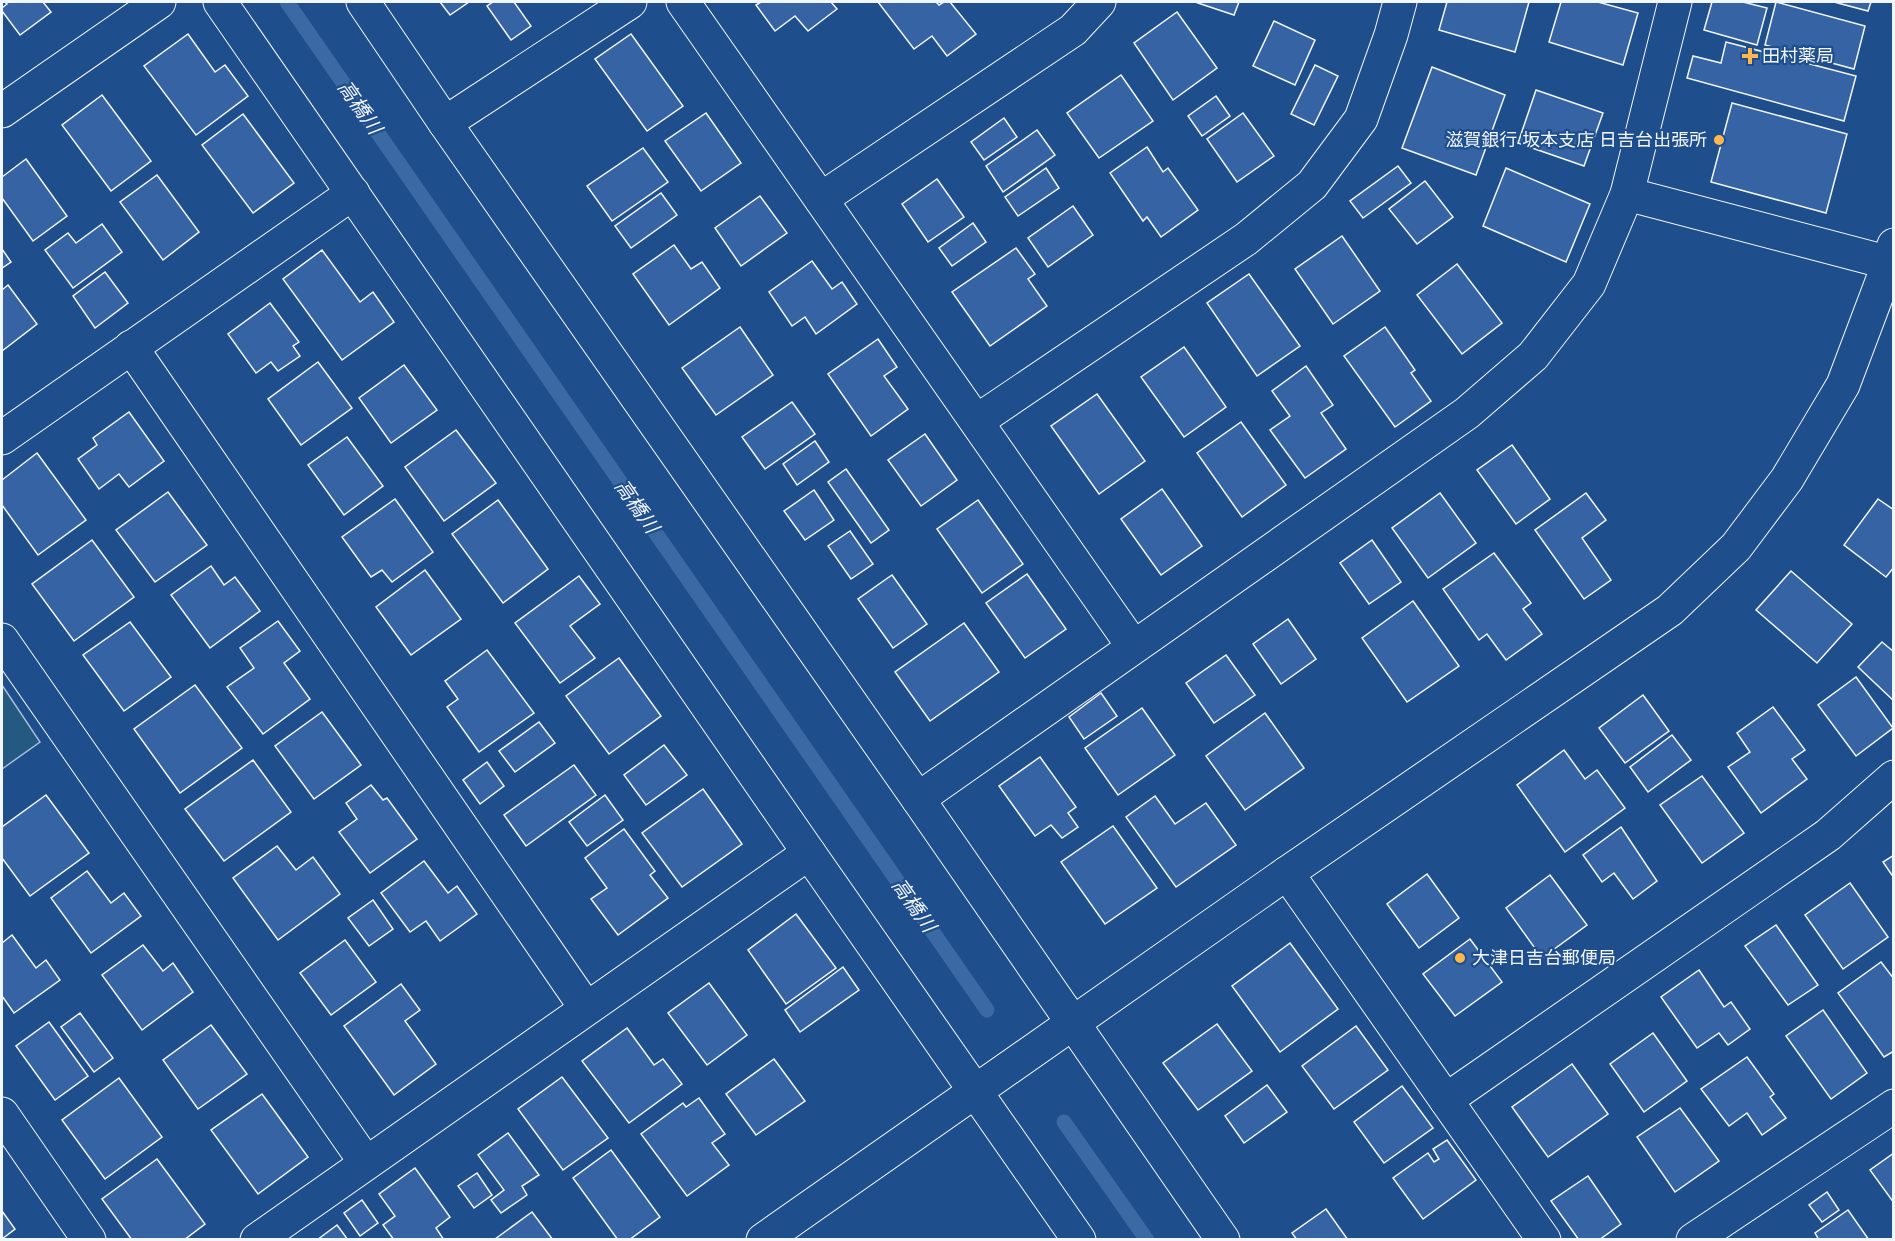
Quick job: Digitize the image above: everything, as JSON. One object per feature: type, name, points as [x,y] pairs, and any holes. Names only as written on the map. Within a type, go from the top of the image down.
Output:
[{"type":"street","points":[[2,111],[159,2]]},
{"type":"street","points":[[220,2],[1079,1239]]},
{"type":"street","points":[[363,2],[1223,1239]]},
{"type":"street","points":[[445,123],[630,2]]},
{"type":"street","points":[[683,2],[1133,646]]},
{"type":"street","points":[[821,198],[1073,30],[1099,2]]},
{"type":"street","points":[[977,421],[1246,239],[1312,185],[1361,119],[1391,35],[1400,2]]},
{"type":"street","points":[[918,799],[1467,413],[1533,356],[1589,284],[1627,194],[1675,2]]},
{"type":"street","points":[[2,438],[353,193]]},
{"type":"street","points":[[763,1239],[1287,873],[1670,610],[1736,547],[1787,479],[1843,385],[1892,258],[1627,194]]},
{"type":"street","points":[[131,346],[586,1008]]},
{"type":"street","points":[[2,640],[366,1163]]},
{"type":"street","points":[[1446,1100],[1828,835],[1893,777]]},
{"type":"street","points":[[257,1239],[809,853]]},
{"type":"street","points":[[1287,873],[1544,1239]]},
{"type":"street","points":[[1693,1239],[1893,1106]]},
{"type":"street","points":[[2,1114],[89,1239]]},
{"type":"shaded area","points":[[2,685],[40,742],[2,769]]},
{"type":"building","points":[[5,2],[43,2],[51,12],[20,35],[2,11],[7,4]]},
{"type":"building","points":[[440,2],[469,2],[450,15]]},
{"type":"building","points":[[493,2],[514,2],[531,26],[511,40],[487,6]]},
{"type":"building","points":[[761,2],[831,2],[837,9],[808,31],[795,16],[775,31],[756,5]]},
{"type":"building","points":[[878,2],[936,2],[939,5],[950,2],[976,34],[947,56],[932,36],[914,49]]},
{"type":"building","points":[[1195,2],[1239,2],[1234,15]]},
{"type":"building","points":[[1447,2],[1529,2],[1515,52],[1439,30]]},
{"type":"building","points":[[1561,2],[1598,2],[1638,13],[1623,65],[1549,42]]},
{"type":"building","points":[[1712,2],[1743,2],[1767,8],[1757,45],[1704,30]]},
{"type":"building","points":[[1776,2],[1865,26],[1854,69],[1765,45]]},
{"type":"building","points":[[1834,2],[1871,2],[1868,11]]},
{"type":"building","points":[[1177,12],[1217,68],[1173,100],[1134,43]]},
{"type":"building","points":[[1274,21],[1315,40],[1295,85],[1253,66]]},
{"type":"building","points":[[188,34],[215,72],[225,65],[248,96],[196,135],[144,66]]},
{"type":"building","points":[[631,34],[683,106],[647,131],[595,59]]},
{"type":"building","points":[[1726,42],[1856,76],[1844,121],[1687,78],[1693,56],[1721,63]]},
{"type":"building","points":[[1315,65],[1338,76],[1314,125],[1291,114]]},
{"type":"building","points":[[1432,67],[1505,95],[1476,175],[1402,148]]},
{"type":"building","points":[[1121,75],[1153,121],[1099,158],[1067,113]]},
{"type":"building","points":[[1536,90],[1603,113],[1584,166],[1518,143]]},
{"type":"building","points":[[102,95],[151,161],[111,191],[62,125]]},
{"type":"building","points":[[1216,96],[1230,116],[1202,136],[1188,116]]},
{"type":"building","points":[[1732,103],[1847,134],[1826,213],[1711,182]]},
{"type":"building","points":[[706,113],[741,163],[701,191],[665,141]]},
{"type":"building","points":[[1243,113],[1274,156],[1237,182],[1207,139]]},
{"type":"building","points":[[243,114],[294,183],[253,213],[202,145]]},
{"type":"building","points":[[1004,118],[1017,137],[984,160],[971,142]]},
{"type":"building","points":[[1037,130],[1055,155],[1003,192],[986,166]]},
{"type":"building","points":[[1147,147],[1163,172],[1168,168],[1198,210],[1161,237],[1147,217],[1143,221],[1110,173]]},
{"type":"building","points":[[643,148],[668,182],[612,221],[587,186]]},
{"type":"building","points":[[26,159],[67,216],[33,241],[2,198],[2,177]]},
{"type":"building","points":[[1398,166],[1411,183],[1363,218],[1350,201]]},
{"type":"building","points":[[1046,168],[1059,188],[1018,216],[1005,197]]},
{"type":"building","points":[[1506,168],[1590,204],[1566,262],[1483,226]]},
{"type":"building","points":[[157,175],[199,232],[163,260],[120,202]]},
{"type":"building","points":[[937,179],[964,217],[928,242],[902,204]]},
{"type":"building","points":[[1425,181],[1453,217],[1417,244],[1389,209]]},
{"type":"building","points":[[661,193],[677,215],[631,248],[615,226]]},
{"type":"building","points":[[760,196],[787,233],[741,266],[715,228]]},
{"type":"building","points":[[1073,206],[1093,235],[1048,267],[1028,238]]},
{"type":"building","points":[[973,223],[986,242],[952,266],[939,248]]},
{"type":"building","points":[[102,224],[122,252],[73,288],[45,250],[68,233],[76,243]]},
{"type":"building","points":[[1342,236],[1380,291],[1333,324],[1295,269]]},
{"type":"building","points":[[674,245],[691,269],[702,262],[720,288],[669,325],[633,274]]},
{"type":"building","points":[[1016,248],[1035,274],[1028,279],[1047,306],[990,346],[952,292]]},
{"type":"building","points":[[2,249],[11,262],[2,268]]},
{"type":"building","points":[[322,250],[360,302],[373,292],[394,322],[342,360],[283,279]]},
{"type":"building","points":[[812,261],[832,289],[842,282],[857,304],[816,334],[805,317],[792,326],[769,292]]},
{"type":"building","points":[[1457,264],[1502,323],[1462,354],[1417,295]]},
{"type":"building","points":[[105,272],[128,303],[95,328],[73,296]]},
{"type":"building","points":[[1249,274],[1300,346],[1257,376],[1207,303]]},
{"type":"building","points":[[8,285],[37,324],[2,351],[2,290]]},
{"type":"building","points":[[270,303],[299,342],[293,346],[300,356],[278,371],[271,362],[256,373],[228,334]]},
{"type":"building","points":[[740,327],[773,375],[716,415],[682,368]]},
{"type":"building","points":[[1385,327],[1415,370],[1411,373],[1431,401],[1395,427],[1344,356]]},
{"type":"building","points":[[878,339],[897,367],[884,376],[908,409],[871,436],[828,374]]},
{"type":"building","points":[[1184,347],[1226,407],[1184,437],[1141,377]]},
{"type":"building","points":[[318,362],[352,408],[301,445],[268,399]]},
{"type":"building","points":[[404,365],[437,410],[391,443],[359,398]]},
{"type":"building","points":[[1306,366],[1333,405],[1321,413],[1346,449],[1305,478],[1270,430],[1290,416],[1272,391]]},
{"type":"building","points":[[1097,394],[1145,461],[1099,494],[1051,426]]},
{"type":"building","points":[[792,402],[815,434],[765,469],[742,437]]},
{"type":"building","points":[[129,412],[164,461],[129,487],[119,474],[99,489],[78,459],[97,445],[93,438]]},
{"type":"building","points":[[1241,422],[1286,485],[1242,517],[1197,453]]},
{"type":"building","points":[[456,430],[496,483],[444,521],[405,467]]},
{"type":"building","points":[[925,434],[957,480],[921,506],[888,460]]},
{"type":"building","points":[[347,437],[383,486],[344,515],[308,465]]},
{"type":"building","points":[[815,441],[829,462],[797,485],[783,464]]},
{"type":"building","points":[[1512,445],[1550,499],[1516,524],[1477,470]]},
{"type":"building","points":[[37,453],[86,520],[38,555],[2,505],[2,480]]},
{"type":"building","points":[[846,469],[889,530],[871,543],[828,482]]},
{"type":"building","points":[[1162,489],[1202,546],[1161,575],[1121,519]]},
{"type":"building","points":[[814,490],[834,520],[805,540],[784,511]]},
{"type":"building","points":[[168,492],[207,545],[155,582],[116,530]]},
{"type":"building","points":[[1440,493],[1476,543],[1428,578],[1392,528]]},
{"type":"building","points":[[1586,493],[1606,520],[1582,538],[1611,580],[1584,599],[1535,530]]},
{"type":"building","points":[[395,499],[433,552],[392,582],[382,570],[371,577],[342,537]]},
{"type":"building","points":[[1878,499],[1894,510],[1894,567],[1886,577],[1844,545]]},
{"type":"building","points":[[498,500],[548,569],[503,603],[452,534]]},
{"type":"building","points":[[978,500],[1023,564],[982,593],[937,529]]},
{"type":"building","points":[[850,531],[873,564],[851,579],[828,546]]},
{"type":"building","points":[[92,540],[134,597],[74,641],[32,584]]},
{"type":"building","points":[[1372,540],[1401,582],[1369,604],[1340,563]]},
{"type":"building","points":[[1494,553],[1531,603],[1523,609],[1542,634],[1506,660],[1487,634],[1479,640],[1443,589]]},
{"type":"building","points":[[211,566],[224,585],[235,577],[260,611],[210,648],[171,595]]},
{"type":"building","points":[[425,570],[461,619],[411,655],[376,607]]},
{"type":"building","points":[[1791,571],[1852,624],[1817,663],[1756,610]]},
{"type":"building","points":[[1027,574],[1066,629],[1025,658],[986,603]]},
{"type":"building","points":[[892,575],[927,624],[893,648],[858,599]]},
{"type":"building","points":[[579,576],[600,604],[570,626],[595,658],[560,683],[515,623]]},
{"type":"building","points":[[1413,601],[1459,666],[1407,702],[1362,638]]},
{"type":"building","points":[[1288,619],[1316,659],[1281,684],[1253,644]]},
{"type":"building","points":[[278,621],[300,651],[284,663],[310,699],[263,734],[227,687],[254,668],[240,648]]},
{"type":"building","points":[[130,622],[171,677],[124,711],[83,655]]},
{"type":"building","points":[[964,623],[999,672],[930,721],[895,672]]},
{"type":"building","points":[[1882,642],[1894,652],[1894,701],[1858,667]]},
{"type":"building","points":[[487,650],[534,713],[479,752],[447,707],[458,699],[445,681]]},
{"type":"building","points":[[1226,655],[1255,695],[1214,723],[1186,683]]},
{"type":"building","points":[[619,658],[661,716],[609,754],[566,696]]},
{"type":"building","points":[[1856,677],[1893,728],[1856,756],[1818,705]]},
{"type":"building","points":[[195,685],[242,748],[180,793],[134,729]]},
{"type":"building","points":[[1101,693],[1117,716],[1084,739],[1069,717]]},
{"type":"building","points":[[1643,695],[1669,731],[1625,763],[1599,728]]},
{"type":"building","points":[[1773,707],[1805,750],[1792,759],[1807,779],[1761,813],[1728,767],[1750,752],[1737,733]]},
{"type":"building","points":[[1142,708],[1175,755],[1118,795],[1085,748]]},
{"type":"building","points":[[322,712],[361,765],[314,799],[275,746]]},
{"type":"building","points":[[1265,713],[1304,768],[1245,810],[1206,756]]},
{"type":"building","points":[[539,722],[555,743],[515,772],[499,751]]},
{"type":"building","points":[[1672,735],[1691,760],[1648,792],[1630,767]]},
{"type":"building","points":[[664,745],[687,775],[646,805],[624,775]]},
{"type":"building","points":[[1564,750],[1585,779],[1597,770],[1625,808],[1565,852],[1517,785]]},
{"type":"building","points":[[1040,757],[1076,807],[1068,813],[1078,827],[1062,838],[1051,825],[1035,836],[999,786]]},
{"type":"building","points":[[253,760],[291,812],[224,861],[185,809]]},
{"type":"building","points":[[487,762],[504,786],[480,804],[463,780]]},
{"type":"building","points":[[574,765],[596,795],[526,846],[504,815]]},
{"type":"building","points":[[1702,776],[1744,833],[1702,863],[1660,805]]},
{"type":"building","points":[[371,785],[383,800],[387,798],[417,839],[370,873],[339,832],[357,819],[346,803]]},
{"type":"building","points":[[703,789],[742,844],[682,887],[642,833]]},
{"type":"building","points":[[46,795],[89,853],[30,896],[2,858],[2,827]]},
{"type":"building","points":[[605,795],[623,820],[587,846],[569,822]]},
{"type":"building","points":[[1155,796],[1175,824],[1206,803],[1236,845],[1176,887],[1126,817]]},
{"type":"building","points":[[1113,826],[1157,888],[1105,924],[1061,862]]},
{"type":"building","points":[[1621,827],[1657,881],[1633,899],[1614,873],[1602,882],[1583,855]]},
{"type":"building","points":[[624,829],[655,871],[650,875],[668,898],[618,935],[591,899],[607,888],[585,858]]},
{"type":"building","points":[[277,846],[296,870],[313,857],[340,894],[278,940],[233,878]]},
{"type":"building","points":[[1894,855],[1894,878],[1883,862]]},
{"type":"building","points":[[424,861],[448,893],[457,886],[477,914],[440,941],[426,921],[410,932],[381,893]]},
{"type":"building","points":[[87,871],[111,903],[124,893],[141,916],[91,953],[51,898]]},
{"type":"building","points":[[1427,874],[1459,918],[1419,948],[1387,904]]},
{"type":"building","points":[[1550,875],[1587,925],[1542,958],[1506,908]]},
{"type":"building","points":[[1850,883],[1888,937],[1843,969],[1805,915]]},
{"type":"building","points":[[373,900],[393,929],[369,946],[348,918]]},
{"type":"building","points":[[796,914],[836,968],[786,1004],[748,950]]},
{"type":"building","points":[[1776,925],[1818,985],[1788,1005],[1745,946]]},
{"type":"building","points":[[12,935],[36,968],[46,960],[60,980],[14,1013],[2,996],[2,943]]},
{"type":"building","points":[[1470,939],[1502,982],[1455,1016],[1423,974]]},
{"type":"building","points":[[345,940],[376,982],[331,1015],[300,973]]},
{"type":"building","points":[[1290,943],[1338,1009],[1280,1052],[1232,986]]},
{"type":"building","points":[[143,945],[163,971],[173,963],[193,992],[142,1030],[102,975]]},
{"type":"building","points":[[1881,962],[1894,979],[1894,1051],[1884,1057],[1838,993]]},
{"type":"building","points":[[843,967],[859,990],[800,1032],[785,1010]]},
{"type":"building","points":[[1699,970],[1724,1007],[1731,1002],[1750,1029],[1728,1045],[1719,1033],[1697,1048],[1661,997]]},
{"type":"building","points":[[709,983],[747,1035],[707,1065],[668,1013]]},
{"type":"building","points":[[401,984],[420,1010],[405,1021],[436,1064],[394,1095],[344,1026]]},
{"type":"building","points":[[1823,1010],[1867,1073],[1831,1099],[1786,1036]]},
{"type":"building","points":[[80,1013],[113,1058],[94,1072],[61,1027]]},
{"type":"building","points":[[49,1022],[88,1076],[55,1100],[16,1046]]},
{"type":"building","points":[[1217,1024],[1252,1071],[1198,1110],[1163,1063]]},
{"type":"building","points":[[211,1025],[247,1074],[198,1109],[163,1060]]},
{"type":"building","points":[[1356,1026],[1388,1070],[1334,1109],[1302,1066]]},
{"type":"building","points":[[627,1028],[654,1065],[663,1059],[682,1084],[629,1123],[582,1061]]},
{"type":"building","points":[[1653,1033],[1687,1081],[1644,1112],[1610,1064]]},
{"type":"building","points":[[1747,1057],[1774,1094],[1770,1097],[1786,1118],[1762,1135],[1747,1113],[1729,1126],[1701,1089]]},
{"type":"building","points":[[774,1059],[805,1101],[756,1135],[726,1094]]},
{"type":"building","points":[[1572,1064],[1608,1114],[1548,1157],[1512,1107]]},
{"type":"building","points":[[562,1077],[608,1138],[563,1170],[518,1109]]},
{"type":"building","points":[[119,1078],[162,1137],[105,1179],[62,1120]]},
{"type":"building","points":[[1267,1085],[1287,1112],[1244,1143],[1225,1116]]},
{"type":"building","points":[[1402,1086],[1433,1128],[1384,1163],[1354,1122]]},
{"type":"building","points":[[262,1094],[308,1157],[258,1194],[211,1130]]},
{"type":"building","points":[[699,1098],[725,1134],[712,1143],[729,1165],[687,1196],[641,1134],[683,1103],[686,1107]]},
{"type":"building","points":[[1680,1108],[1719,1161],[1675,1192],[1637,1137]]},
{"type":"building","points":[[508,1133],[539,1175],[522,1186],[527,1195],[501,1213],[491,1200],[504,1190],[478,1155]]},
{"type":"building","points":[[1447,1140],[1476,1180],[1423,1219],[1393,1178],[1428,1153],[1434,1162],[1439,1159],[1433,1149]]},
{"type":"building","points":[[611,1150],[660,1217],[629,1240],[618,1240],[573,1178]]},
{"type":"building","points":[[1894,1153],[1894,1203],[1870,1170]]},
{"type":"building","points":[[157,1159],[205,1224],[184,1240],[132,1240],[102,1199]]},
{"type":"building","points":[[415,1168],[450,1217],[436,1228],[444,1240],[394,1240],[383,1225],[395,1216],[379,1194]]},
{"type":"building","points":[[477,1173],[492,1195],[474,1208],[458,1186]]},
{"type":"building","points":[[1588,1176],[1621,1224],[1599,1240],[1579,1240],[1551,1201]]},
{"type":"building","points":[[1827,1192],[1839,1210],[1822,1222],[1809,1205]]},
{"type":"building","points":[[362,1200],[378,1223],[360,1236],[344,1213]]},
{"type":"building","points":[[1326,1209],[1348,1240],[1297,1240],[1292,1233]]},
{"type":"building","points":[[1848,1210],[1869,1240],[1819,1240],[1815,1233]]},
{"type":"building","points":[[2,1211],[15,1229],[2,1239]]},
{"type":"building","points":[[532,1212],[553,1240],[495,1239]]},
{"type":"building","points":[[337,1225],[348,1240],[317,1240]]},
{"type":"waterway","name":"高橋川","points":[[287,2],[987,1010]]},
{"type":"waterway","name":"高橋川","points":[[1064,1122],[1147,1240]]},
{"type":"place","name":"田村薬局","points":[[1750,56]]},
{"type":"place","name":"滋賀銀行 坂本支店 日吉台出張所","points":[[1719,140]]},
{"type":"place","name":"大津日吉台郵便局","points":[[1460,958]]}]
